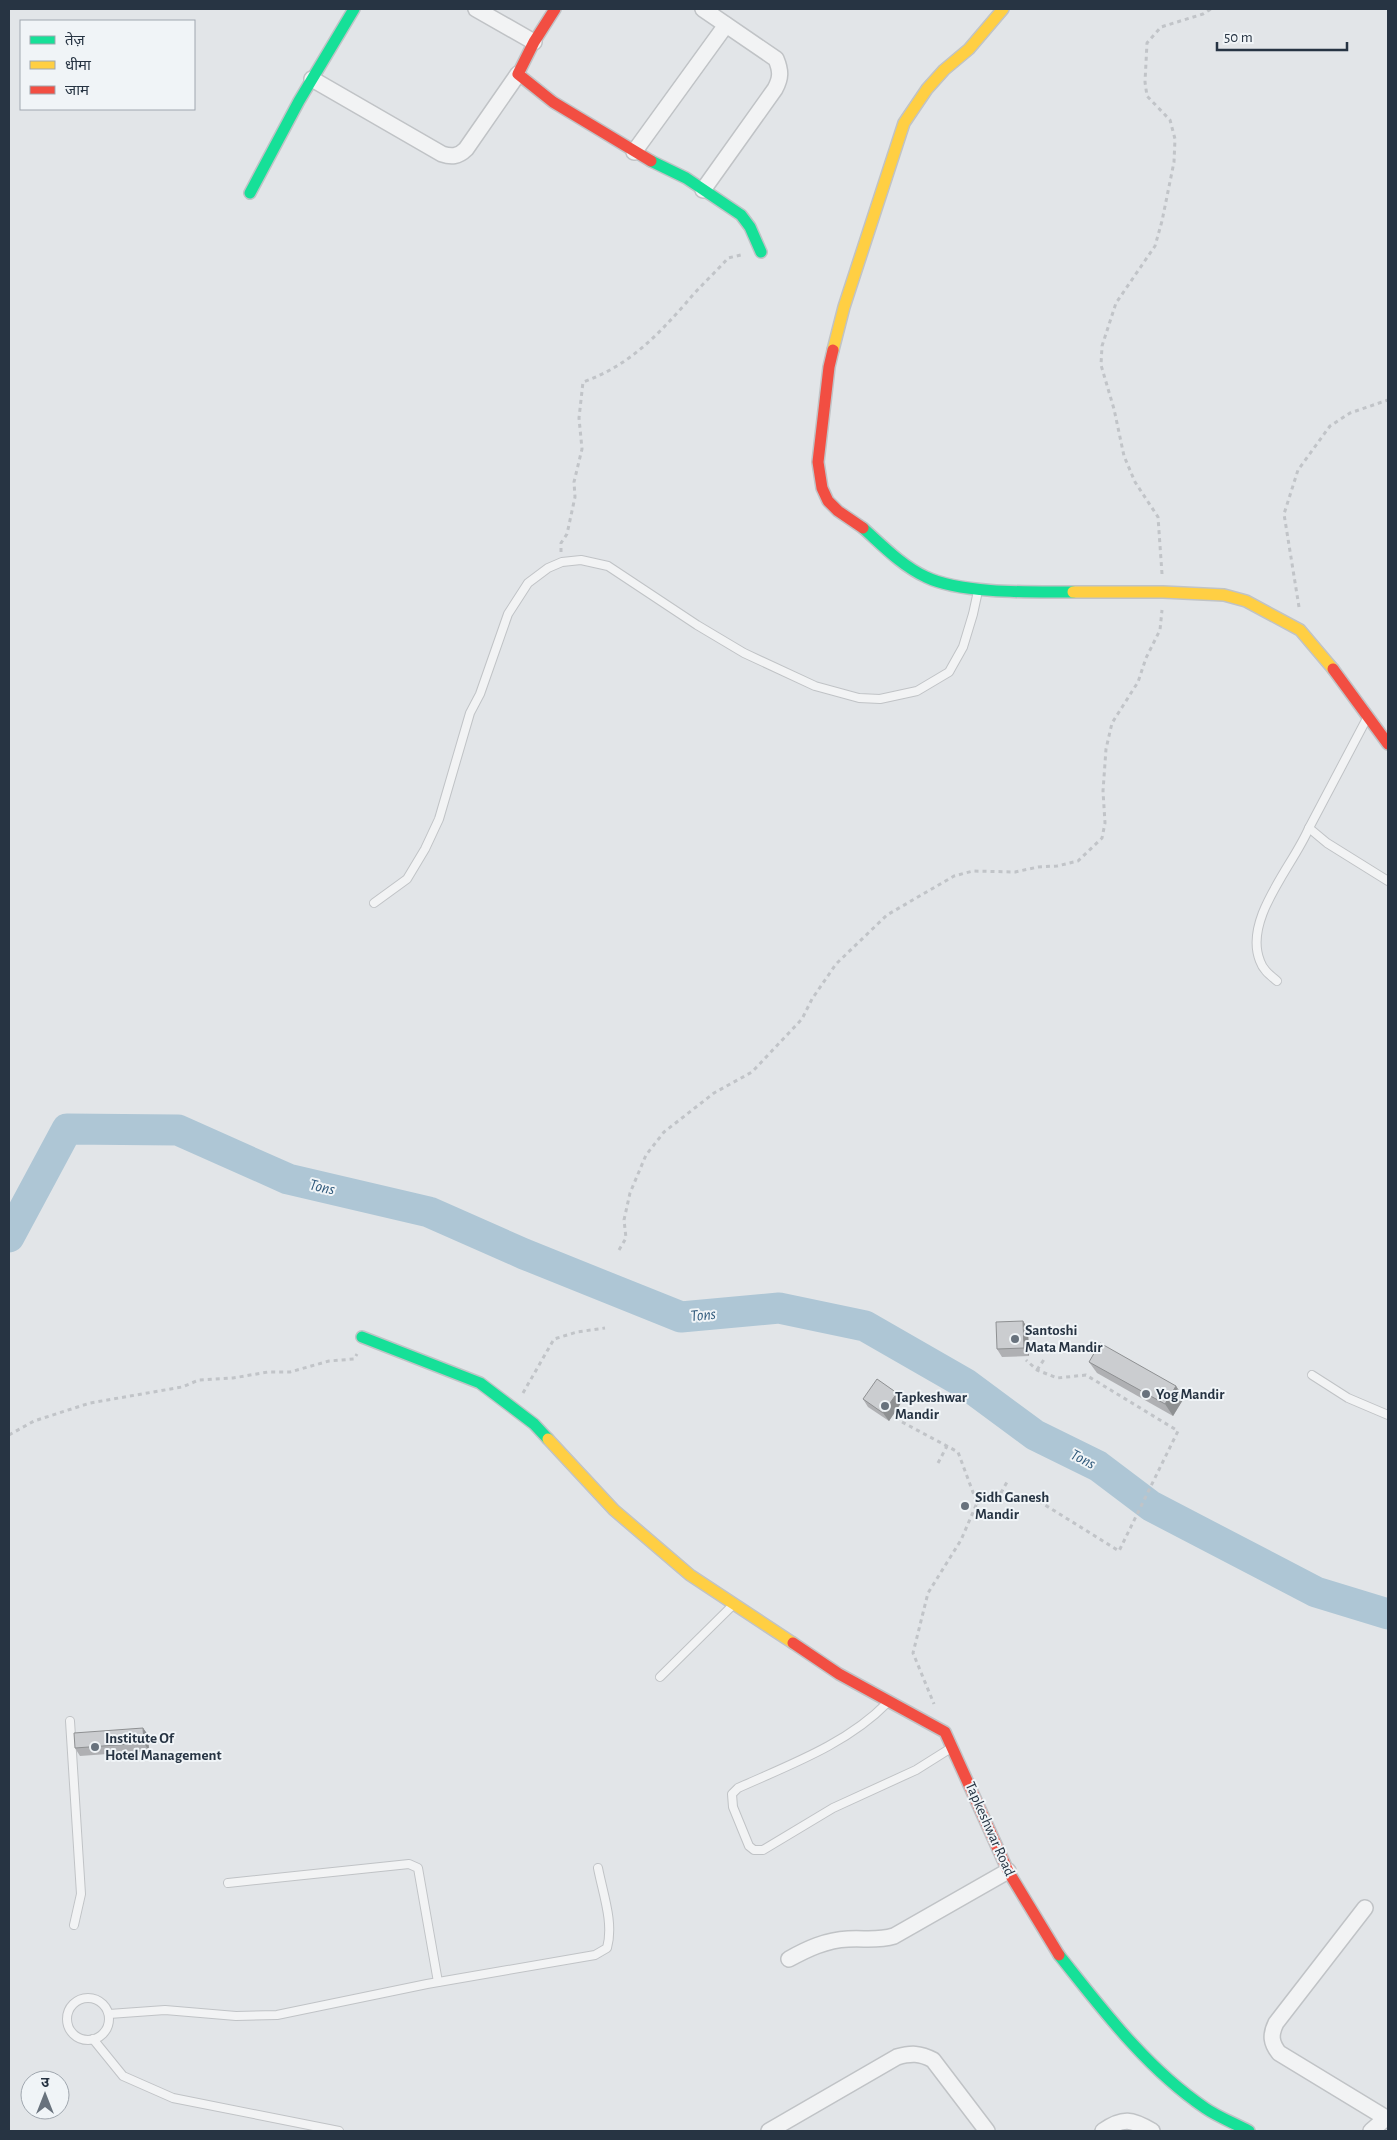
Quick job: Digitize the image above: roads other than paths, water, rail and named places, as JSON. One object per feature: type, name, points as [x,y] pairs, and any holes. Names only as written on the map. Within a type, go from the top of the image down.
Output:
[{"type":"street","points":[[250,193],[312,79],[354,9]]},
{"type":"street","points":[[476,9],[534,42]]},
{"type":"street","points":[[312,79],[442,154],[452,157],[462,153],[470,144],[518,74],[534,42],[555,9]]},
{"type":"street","points":[[703,9],[776,59],[780,69],[780,78],[775,90],[703,190]]},
{"type":"street","points":[[1003,9],[969,49],[944,70],[927,89],[904,123],[844,307],[829,367],[818,462],[822,488],[828,501],[838,511],[862,526],[911,569],[945,585],[1078,594],[1163,592],[1224,595],[1246,601],[1300,630],[1338,675],[1388,744]]},
{"type":"street","points":[[634,152],[726,25]]},
{"type":"street","points":[[518,74],[552,102],[634,152],[686,178],[741,215],[750,227],[761,252]]},
{"type":"street","name":"Tapkeshwar Road","points":[[362,1338],[480,1383],[534,1424],[614,1510],[690,1575],[839,1674],[945,1732],[1008,1870],[1054,1947],[1106,2014],[1156,2068],[1205,2108],[1249,2131]]},
{"type":"street","points":[[789,1959],[814,1946],[829,1942],[848,1939],[885,1939],[894,1936],[1008,1870]]},
{"type":"street","points":[[1365,1908],[1276,2024],[1271,2038],[1273,2046],[1279,2053],[1387,2118],[1371,2131]]},
{"type":"street","points":[[769,2131],[897,2057],[910,2053],[922,2054],[933,2060],[987,2131]]},
{"type":"street","points":[[1103,2131],[1120,2121],[1139,2124],[1152,2131]]},
{"type":"lane","points":[[374,903],[407,879],[425,849],[439,819],[470,713],[480,694],[508,614],[528,583],[538,574],[562,562],[581,560],[608,566],[697,625],[744,653],[815,686],[859,698],[880,698],[917,691],[934,683],[949,672],[963,646],[974,614],[978,588]]},
{"type":"lane","points":[[1277,981],[1265,971],[1260,962],[1255,938],[1261,915],[1302,844],[1369,716]]},
{"type":"lane","points":[[1309,828],[1327,843],[1388,881]]},
{"type":"lane","points":[[1312,1375],[1348,1398],[1388,1415]]},
{"type":"lane","points":[[660,1677],[733,1605]]},
{"type":"lane","points":[[889,1701],[870,1720],[845,1736],[738,1788],[732,1794],[732,1807],[749,1846],[754,1850],[763,1850],[833,1808],[916,1770],[953,1747]]},
{"type":"lane","points":[[70,1721],[81,1894],[74,1925]]},
{"type":"lane","points":[[228,1883],[409,1864],[418,1868],[438,1982]]},
{"type":"lane","points":[[108,2014],[165,2010],[236,2016],[277,2015],[438,1982],[595,1955],[607,1948],[610,1938],[598,1868]]},
{"type":"lane","points":[[83,1998],[92,1998],[99,2001],[105,2006],[108,2014],[109,2022],[106,2030],[101,2036],[94,2039],[85,2040],[77,2037],[71,2032],[67,2024],[67,2015],[70,2007],[75,2001],[83,1998]]},
{"type":"lane","points":[[94,2039],[123,2076],[173,2098],[339,2131]]},
{"type":"waterway","name":"Tons","points":[[9,1237],[67,1129],[178,1130],[288,1179],[429,1212],[524,1254],[681,1317],[779,1308],[865,1326],[966,1384],[1035,1435],[1098,1466],[1151,1506],[1316,1592],[1388,1614]]},
{"type":"place","name":"Santoshi Mata Mandir","points":[[1015,1339]]},
{"type":"place","name":"Yog Mandir","points":[[1146,1394]]},
{"type":"place","name":"Tapkeshwar Mandir","points":[[885,1406]]},
{"type":"place","name":"Sidh Ganesh Mandir","points":[[965,1506]]},
{"type":"place","name":"Institute Of Hotel Management","points":[[95,1747]]}]
